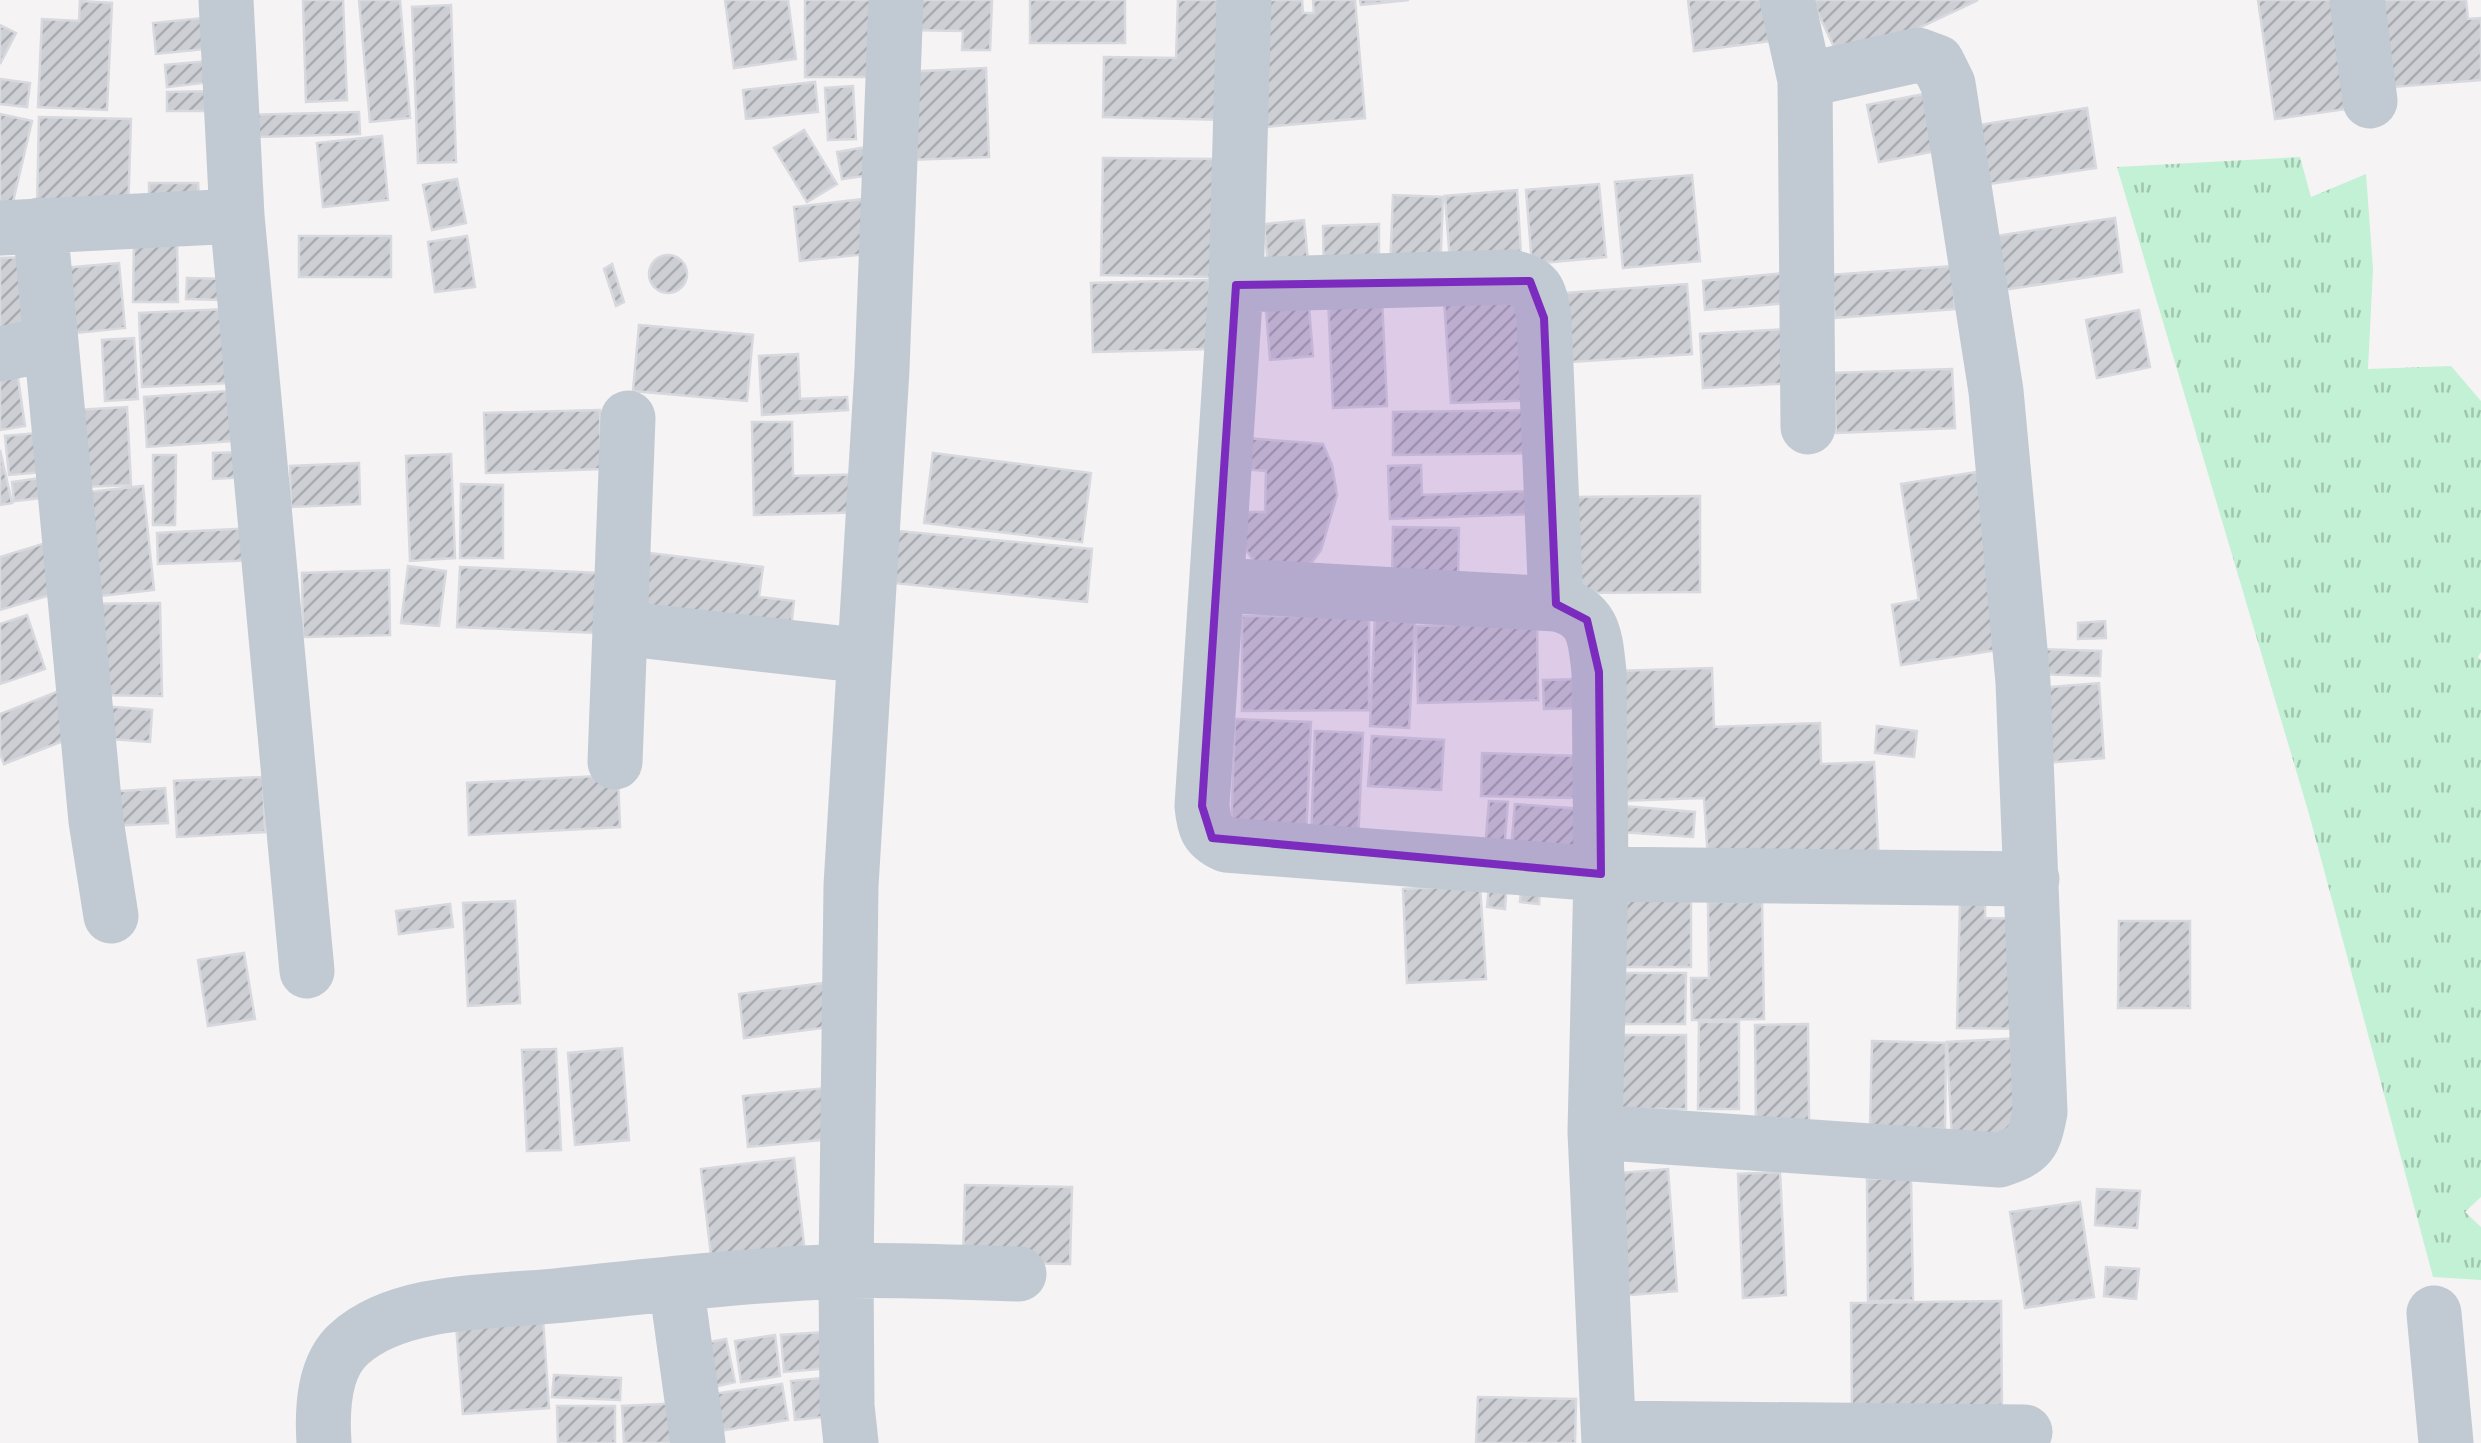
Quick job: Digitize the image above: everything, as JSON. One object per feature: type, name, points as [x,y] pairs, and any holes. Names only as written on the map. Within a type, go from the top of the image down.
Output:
[{"type":"street","points":[[226,0],[237,216],[306,971]]},
{"type":"street","points":[[850,1443],[846,1271],[850,886],[882,368],[896,0]]},
{"type":"street","points":[[1244,0],[1236,285],[1202,806],[1204,825],[1212,838],[1226,845],[1601,874],[2032,879]]},
{"type":"street","points":[[1787,0],[1805,80],[1808,426]]},
{"type":"street","points":[[2357,0],[2370,101]]},
{"type":"street","points":[[1595,1132],[1999,1160],[2022,1152],[2036,1136],[2040,1112],[2024,682],[1996,391],[1948,84],[1936,62],[1918,55],[1805,80]]},
{"type":"street","points":[[111,916],[25,349],[20,226],[237,216]]},
{"type":"street","points":[[1236,285],[1512,277],[1530,281],[1540,294],[1544,318],[1556,604]]},
{"type":"street","points":[[614,762],[628,418]]},
{"type":"street","points":[[1219,585],[1556,604],[1573,608],[1588,620],[1599,672],[1601,874],[1595,1132],[1609,1435],[2026,1432]]},
{"type":"street","points":[[620,628],[865,656]]},
{"type":"street","points":[[324,1443],[322,1414],[332,1370],[347,1344],[381,1322],[425,1309],[846,1271],[1019,1274]]},
{"type":"street","points":[[676,1284],[698,1443]]},
{"type":"street","points":[[2434,1313],[2446,1443]]},
{"type":"highlighted area","points":[[1530,281],[1544,318],[1556,604],[1587,620],[1599,672],[1601,874],[1212,838],[1202,806],[1236,285]]},
{"type":"green space","points":[[2300,157],[2311,197],[2366,174],[2373,269],[2368,369],[2451,366],[2481,401],[2481,1197],[2465,1212],[2481,1227],[2481,1280],[2433,1277],[2309,814],[2117,167]]},
{"type":"building","points":[[303,0],[343,0],[347,100],[306,102]]},
{"type":"building","points":[[359,0],[400,0],[410,118],[370,122]]},
{"type":"building","points":[[725,0],[788,0],[796,59],[734,68]]},
{"type":"building","points":[[805,0],[882,0],[882,77],[805,77]]},
{"type":"building","points":[[911,0],[992,0],[990,50],[962,50],[963,31],[909,30]]},
{"type":"building","points":[[1030,0],[1125,0],[1125,43],[1030,43]]},
{"type":"building","points":[[1178,0],[1232,0],[1229,120],[1103,117],[1104,57],[1176,58]]},
{"type":"building","points":[[1255,0],[1302,0],[1303,13],[1314,13],[1313,0],[1355,0],[1365,118],[1265,127]]},
{"type":"building","points":[[1360,0],[1409,0],[1361,5]]},
{"type":"building","points":[[1688,0],[1766,0],[1771,41],[1694,51]]},
{"type":"building","points":[[1812,0],[1978,0],[1842,64]]},
{"type":"building","points":[[2258,0],[2344,0],[2360,107],[2275,119]]},
{"type":"building","points":[[2374,0],[2466,0],[2468,19],[2481,18],[2481,80],[2380,88]]},
{"type":"building","points":[[80,1],[112,3],[107,110],[38,107],[42,19],[79,21]]},
{"type":"building","points":[[451,5],[456,162],[418,163],[412,7]]},
{"type":"building","points":[[203,18],[206,49],[156,54],[153,23]]},
{"type":"building","points":[[0,25],[16,33],[0,64]]},
{"type":"building","points":[[209,61],[211,82],[167,87],[165,65]]},
{"type":"building","points":[[986,68],[989,157],[907,160],[902,72]]},
{"type":"building","points":[[0,79],[30,83],[27,107],[0,104]]},
{"type":"building","points":[[815,82],[818,112],[746,119],[743,90]]},
{"type":"building","points":[[853,86],[856,139],[828,140],[825,88]]},
{"type":"building","points":[[218,91],[218,111],[167,111],[167,92]]},
{"type":"building","points":[[1924,94],[1936,151],[1879,162],[1867,105]]},
{"type":"building","points":[[2087,108],[2096,168],[1982,185],[1973,126]]},
{"type":"building","points":[[359,112],[360,134],[250,137],[249,115]]},
{"type":"building","points":[[0,114],[32,121],[8,223],[0,223]]},
{"type":"building","points":[[39,117],[131,119],[128,212],[37,209]]},
{"type":"building","points":[[804,130],[837,184],[807,202],[774,148]]},
{"type":"building","points":[[382,136],[388,200],[323,207],[317,143]]},
{"type":"building","points":[[873,146],[878,174],[842,179],[837,152]]},
{"type":"building","points":[[1103,158],[1216,159],[1215,277],[1101,275]]},
{"type":"building","points":[[1692,175],[1700,261],[1623,268],[1615,182]]},
{"type":"building","points":[[457,179],[466,223],[432,230],[423,185]]},
{"type":"building","points":[[149,183],[198,183],[199,200],[149,200]]},
{"type":"building","points":[[1599,184],[1606,257],[1532,264],[1526,190]]},
{"type":"building","points":[[1517,190],[1521,255],[1450,261],[1445,196]]},
{"type":"building","points":[[1393,195],[1443,197],[1440,273],[1390,271]]},
{"type":"building","points":[[872,198],[878,253],[800,261],[794,207]]},
{"type":"building","points":[[2115,218],[2122,272],[2003,290],[1996,236]]},
{"type":"building","points":[[1304,220],[1310,280],[1270,284],[1264,224]]},
{"type":"building","points":[[1379,224],[1379,281],[1324,281],[1323,226]]},
{"type":"building","points":[[299,236],[391,236],[391,277],[299,277]]},
{"type":"building","points":[[467,236],[475,287],[435,292],[428,242]]},
{"type":"building","points":[[134,241],[177,241],[178,302],[133,302]]},
{"type":"building","points":[[668,255],[681,261],[687,274],[681,287],[668,293],[655,287],[649,274],[655,261]]},
{"type":"building","points":[[33,257],[36,343],[0,345],[0,258]]},
{"type":"building","points":[[119,263],[125,328],[57,335],[52,269]]},
{"type":"building","points":[[612,264],[624,302],[616,306],[604,269]]},
{"type":"building","points":[[1952,266],[1955,309],[1835,318],[1831,275]]},
{"type":"building","points":[[1786,273],[1788,303],[1705,310],[1703,281]]},
{"type":"building","points":[[187,278],[230,279],[228,300],[186,299]]},
{"type":"building","points":[[1209,280],[1210,349],[1093,352],[1091,283]]},
{"type":"building","points":[[1687,284],[1692,354],[1556,363],[1552,294]]},
{"type":"building","points":[[1529,290],[1537,400],[1451,403],[1444,300]]},
{"type":"building","points":[[1308,294],[1313,356],[1270,360],[1265,298]]},
{"type":"building","points":[[1328,298],[1382,298],[1387,406],[1333,408]]},
{"type":"building","points":[[227,309],[230,383],[142,387],[139,313]]},
{"type":"building","points":[[2139,310],[2150,367],[2097,378],[2086,320]]},
{"type":"building","points":[[639,325],[753,335],[747,401],[633,391]]},
{"type":"building","points":[[1791,329],[1794,383],[1703,388],[1700,334]]},
{"type":"building","points":[[134,338],[138,399],[105,401],[102,340]]},
{"type":"building","points":[[798,354],[800,399],[847,397],[848,410],[762,415],[759,356]]},
{"type":"building","points":[[16,365],[25,426],[0,430],[0,367]]},
{"type":"building","points":[[1952,369],[1955,428],[1836,433],[1834,373]]},
{"type":"building","points":[[229,391],[233,441],[147,447],[144,397]]},
{"type":"building","points":[[127,407],[131,485],[80,487],[77,410]]},
{"type":"building","points":[[600,410],[601,469],[486,473],[484,413]]},
{"type":"building","points":[[1542,410],[1542,453],[1393,455],[1393,412]]},
{"type":"building","points":[[752,422],[792,422],[793,476],[872,474],[872,512],[754,515]]},
{"type":"building","points":[[38,433],[42,472],[9,475],[5,436]]},
{"type":"building","points":[[1245,438],[1323,444],[1332,465],[1337,495],[1321,550],[1312,562],[1294,573],[1258,567],[1246,550],[1241,512],[1265,512],[1266,471],[1243,469]]},
{"type":"building","points":[[0,450],[12,503],[0,505]]},
{"type":"building","points":[[245,452],[246,477],[213,479],[213,453]]},
{"type":"building","points":[[933,453],[1091,473],[1082,542],[924,523]]},
{"type":"building","points":[[451,454],[455,558],[410,561],[406,456]]},
{"type":"building","points":[[153,455],[176,455],[175,525],[153,525]]},
{"type":"building","points":[[359,463],[360,504],[291,507],[290,466]]},
{"type":"building","points":[[1421,465],[1422,495],[1535,491],[1536,514],[1390,519],[1388,466]]},
{"type":"building","points":[[1983,471],[2010,648],[1901,665],[1892,605],[1919,600],[1901,484]]},
{"type":"building","points":[[48,477],[51,497],[14,501],[12,482]]},
{"type":"building","points":[[461,484],[503,485],[503,558],[460,558]]},
{"type":"building","points":[[143,486],[154,590],[90,597],[80,493]]},
{"type":"building","points":[[1700,496],[1700,592],[1564,593],[1564,497]]},
{"type":"building","points":[[1393,527],[1459,528],[1458,580],[1392,580]]},
{"type":"building","points":[[254,528],[256,560],[158,564],[157,533]]},
{"type":"building","points":[[898,531],[1092,549],[1087,602],[893,583]]},
{"type":"building","points":[[52,541],[60,592],[0,610],[0,557]]},
{"type":"building","points":[[641,552],[763,567],[759,597],[794,601],[790,635],[633,615]]},
{"type":"building","points":[[408,566],[446,571],[439,626],[401,623]]},
{"type":"building","points":[[460,567],[600,573],[598,633],[457,627]]},
{"type":"building","points":[[389,570],[390,635],[303,637],[302,573]]},
{"type":"building","points":[[160,603],[162,696],[91,695],[81,604]]},
{"type":"building","points":[[27,615],[45,669],[0,684],[0,624]]},
{"type":"building","points":[[1242,616],[1369,616],[1369,710],[1242,711]]},
{"type":"building","points":[[1375,617],[1415,619],[1409,728],[1370,726]]},
{"type":"building","points":[[2105,621],[2106,638],[2078,639],[2078,623]]},
{"type":"building","points":[[1537,623],[1538,700],[1418,703],[1416,626]]},
{"type":"building","points":[[2036,649],[2101,651],[2100,676],[2035,674]]},
{"type":"building","points":[[1712,668],[1714,727],[1820,723],[1821,764],[1874,762],[1879,864],[1708,860],[1704,798],[1620,801],[1616,671]]},
{"type":"building","points":[[1581,679],[1581,708],[1544,709],[1543,680]]},
{"type":"building","points":[[2099,683],[2104,758],[2032,764],[2027,689]]},
{"type":"building","points":[[64,689],[81,734],[4,764],[0,753],[0,714]]},
{"type":"building","points":[[101,706],[152,710],[150,742],[99,738]]},
{"type":"building","points":[[1235,719],[1311,722],[1306,837],[1231,834]]},
{"type":"building","points":[[1877,726],[1917,731],[1914,757],[1875,753]]},
{"type":"building","points":[[1315,731],[1363,733],[1358,842],[1311,840]]},
{"type":"building","points":[[1372,736],[1444,740],[1441,790],[1368,786]]},
{"type":"building","points":[[1482,753],[1577,756],[1576,798],[1481,796]]},
{"type":"building","points":[[618,775],[620,827],[469,835],[467,783]]},
{"type":"building","points":[[263,777],[265,832],[177,837],[174,781]]},
{"type":"building","points":[[165,788],[168,823],[110,826],[108,792]]},
{"type":"building","points":[[1489,801],[1508,802],[1503,862],[1484,860]]},
{"type":"building","points":[[1515,804],[1583,809],[1579,865],[1510,860]]},
{"type":"building","points":[[1623,806],[1695,812],[1693,837],[1621,832]]},
{"type":"building","points":[[1490,874],[1507,876],[1505,909],[1487,907]]},
{"type":"building","points":[[1522,879],[1540,881],[1539,904],[1520,902]]},
{"type":"building","points":[[1480,885],[1486,979],[1407,983],[1403,889]]},
{"type":"building","points":[[1618,892],[1691,892],[1691,967],[1618,967]]},
{"type":"building","points":[[515,901],[520,1003],[468,1006],[463,903]]},
{"type":"building","points":[[1708,902],[1762,902],[1764,1019],[1692,1020],[1691,978],[1709,978]]},
{"type":"building","points":[[1960,903],[1985,903],[1985,918],[2031,919],[2029,1029],[1957,1028]]},
{"type":"building","points":[[450,904],[453,927],[399,934],[396,911]]},
{"type":"building","points":[[2119,921],[2190,921],[2190,1008],[2118,1008]]},
{"type":"building","points":[[244,953],[255,1019],[208,1026],[198,960]]},
{"type":"building","points":[[1618,973],[1686,973],[1685,1024],[1617,1024]]},
{"type":"building","points":[[832,982],[838,1026],[744,1038],[739,994]]},
{"type":"building","points":[[1699,1022],[1739,1022],[1739,1109],[1698,1109]]},
{"type":"building","points":[[1808,1024],[1809,1124],[1756,1125],[1755,1025]]},
{"type":"building","points":[[1612,1035],[1686,1035],[1686,1109],[1612,1109]]},
{"type":"building","points":[[2022,1038],[2027,1135],[1952,1139],[1947,1042]]},
{"type":"building","points":[[1872,1041],[1946,1043],[1945,1129],[1870,1127]]},
{"type":"building","points":[[622,1048],[629,1140],[575,1145],[568,1053]]},
{"type":"building","points":[[556,1049],[561,1150],[527,1151],[522,1050]]},
{"type":"building","points":[[826,1088],[830,1139],[748,1147],[743,1096]]},
{"type":"building","points":[[794,1158],[806,1262],[713,1273],[701,1169]]},
{"type":"building","points":[[1668,1169],[1677,1291],[1620,1296],[1611,1174]]},
{"type":"building","points":[[1780,1172],[1786,1295],[1743,1298],[1738,1174]]},
{"type":"building","points":[[1911,1178],[1913,1300],[1868,1301],[1867,1179]]},
{"type":"building","points":[[965,1185],[1072,1187],[1070,1264],[963,1262]]},
{"type":"building","points":[[2097,1189],[2140,1191],[2137,1228],[2095,1225]]},
{"type":"building","points":[[2080,1202],[2094,1297],[2025,1308],[2010,1212]]},
{"type":"building","points":[[2106,1267],[2139,1269],[2136,1299],[2104,1296]]},
{"type":"building","points":[[2001,1301],[2002,1409],[1852,1411],[1851,1303]]},
{"type":"building","points":[[543,1319],[549,1408],[463,1414],[456,1325]]},
{"type":"building","points":[[825,1332],[829,1368],[784,1372],[781,1335]]},
{"type":"building","points":[[775,1335],[780,1376],[741,1382],[735,1341]]},
{"type":"building","points":[[726,1339],[735,1382],[709,1388],[700,1344]]},
{"type":"building","points":[[554,1375],[621,1378],[620,1400],[552,1397]]},
{"type":"building","points":[[831,1377],[834,1416],[795,1420],[791,1381]]},
{"type":"building","points":[[782,1384],[788,1420],[719,1431],[713,1394]]},
{"type":"building","points":[[1478,1397],[1576,1399],[1575,1443],[1476,1443]]},
{"type":"building","points":[[683,1403],[684,1443],[624,1443],[622,1406]]},
{"type":"building","points":[[557,1406],[615,1406],[615,1443],[558,1443]]}]
